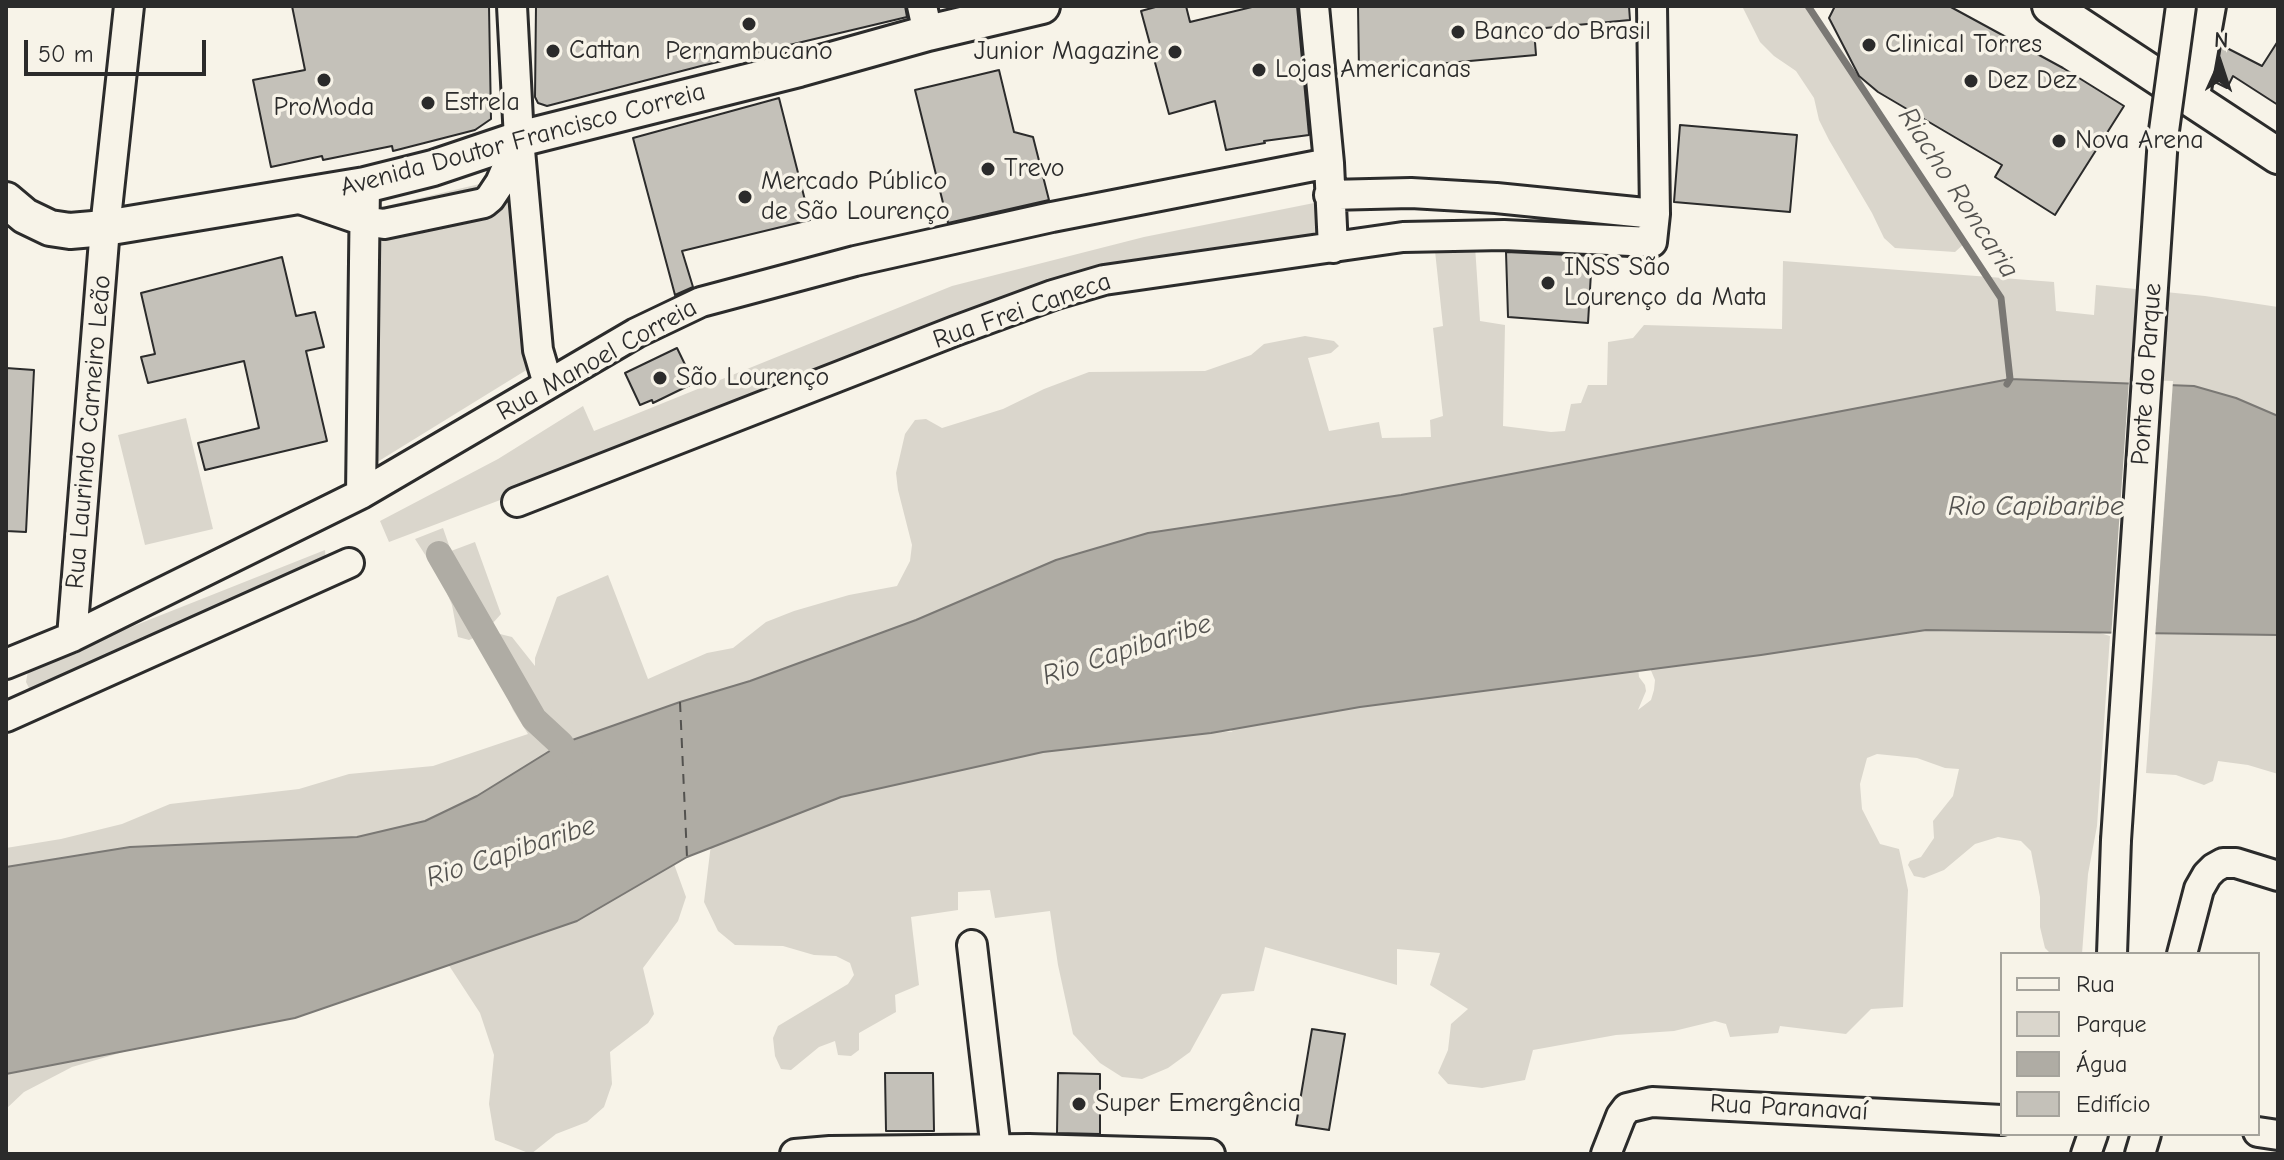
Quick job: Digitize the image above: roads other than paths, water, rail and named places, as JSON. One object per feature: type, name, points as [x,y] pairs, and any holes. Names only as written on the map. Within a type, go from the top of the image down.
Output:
[{"type":"main road","name":"Avenida Doutor Francisco Correia","points":[[6,200],[25,216],[50,228],[70,231],[105,228],[365,185],[433,168],[519,139],[799,69],[925,19],[1042,6]]},
{"type":"main road","points":[[2050,6],[2278,156]]},
{"type":"street","name":"Rua Laurindo Carneiro Leão","points":[[72,637],[105,228],[129,6]]},
{"type":"street","points":[[512,6],[519,139],[538,350],[548,384]]},
{"type":"street","points":[[1314,6],[1329,163],[1333,248]]},
{"type":"street","points":[[1329,195],[1454,195],[1655,214],[1652,6]]},
{"type":"street","name":"Ponte do Parque","points":[[2112,952],[2116,840],[2163,138],[2181,6]]},
{"type":"street","points":[[2194,101],[2211,6]]},
{"type":"street","points":[[294,197],[364,221],[393,223],[484,203],[495,193],[519,139]]},
{"type":"street","name":"Rua Manoel Correia","points":[[6,664],[72,637],[361,494],[636,333],[701,302],[855,261],[1052,217],[1329,163]]},
{"type":"street","points":[[361,494],[365,185]]},
{"type":"street","name":"Rua Frei Caneca","points":[[517,502],[1053,295],[1104,280],[1403,237],[1456,234],[1651,242],[1654,239],[1655,214]]},
{"type":"street","points":[[6,228],[50,228]]},
{"type":"street","points":[[6,717],[349,563]]},
{"type":"street","points":[[2183,952],[2199,889],[2214,868],[2223,863],[2236,863],[2278,876]]},
{"type":"street","points":[[972,945],[996,1150]]},
{"type":"street","name":"Rua Paranavaí","points":[[1606,1154],[1627,1108],[1652,1102],[2000,1120]]},
{"type":"street","points":[[795,1154],[996,1150],[1210,1154]]},
{"type":"water","name":"Rio Capibaribe","points":[[2010,379],[2194,386],[2236,398],[2278,416],[2278,635],[1926,630],[1761,655],[1360,707],[1211,733],[1043,752],[841,797],[687,857],[577,921],[295,1018],[6,1074],[6,867],[130,847],[357,837],[425,821],[477,796],[561,744],[750,681],[916,620],[1056,560],[1148,533],[1401,495]]},
{"type":"waterway","name":"Riacho Roncaria","points":[[1808,6],[2001,298],[2010,379],[2007,384]]},
{"type":"waterway","points":[[439,554],[534,719],[561,744],[579,772]]},
{"type":"place","name":"Pernambucano","points":[[749,24]]},
{"type":"place","name":"Banco do Brasil","points":[[1458,32]]},
{"type":"place","name":"Clinical Torres","points":[[1869,45]]},
{"type":"place","name":"Cattan","points":[[553,51]]},
{"type":"place","name":"Junior Magazine","points":[[1175,52]]},
{"type":"place","name":"Lojas Americanas","points":[[1259,70]]},
{"type":"place","name":"ProModa","points":[[324,80]]},
{"type":"place","name":"Dez Dez","points":[[1971,81]]},
{"type":"place","name":"Estrela","points":[[428,103]]},
{"type":"place","name":"Nova Arena","points":[[2059,141]]},
{"type":"place","name":"Trevo","points":[[988,169]]},
{"type":"place","name":"Mercado Público de São Lourenço","points":[[745,197]]},
{"type":"place","name":"INSS São Lourenço da Mata","points":[[1548,283]]},
{"type":"place","name":"São Lourenço","points":[[660,378]]},
{"type":"place","name":"Super Emergência","points":[[1079,1104]]}]
